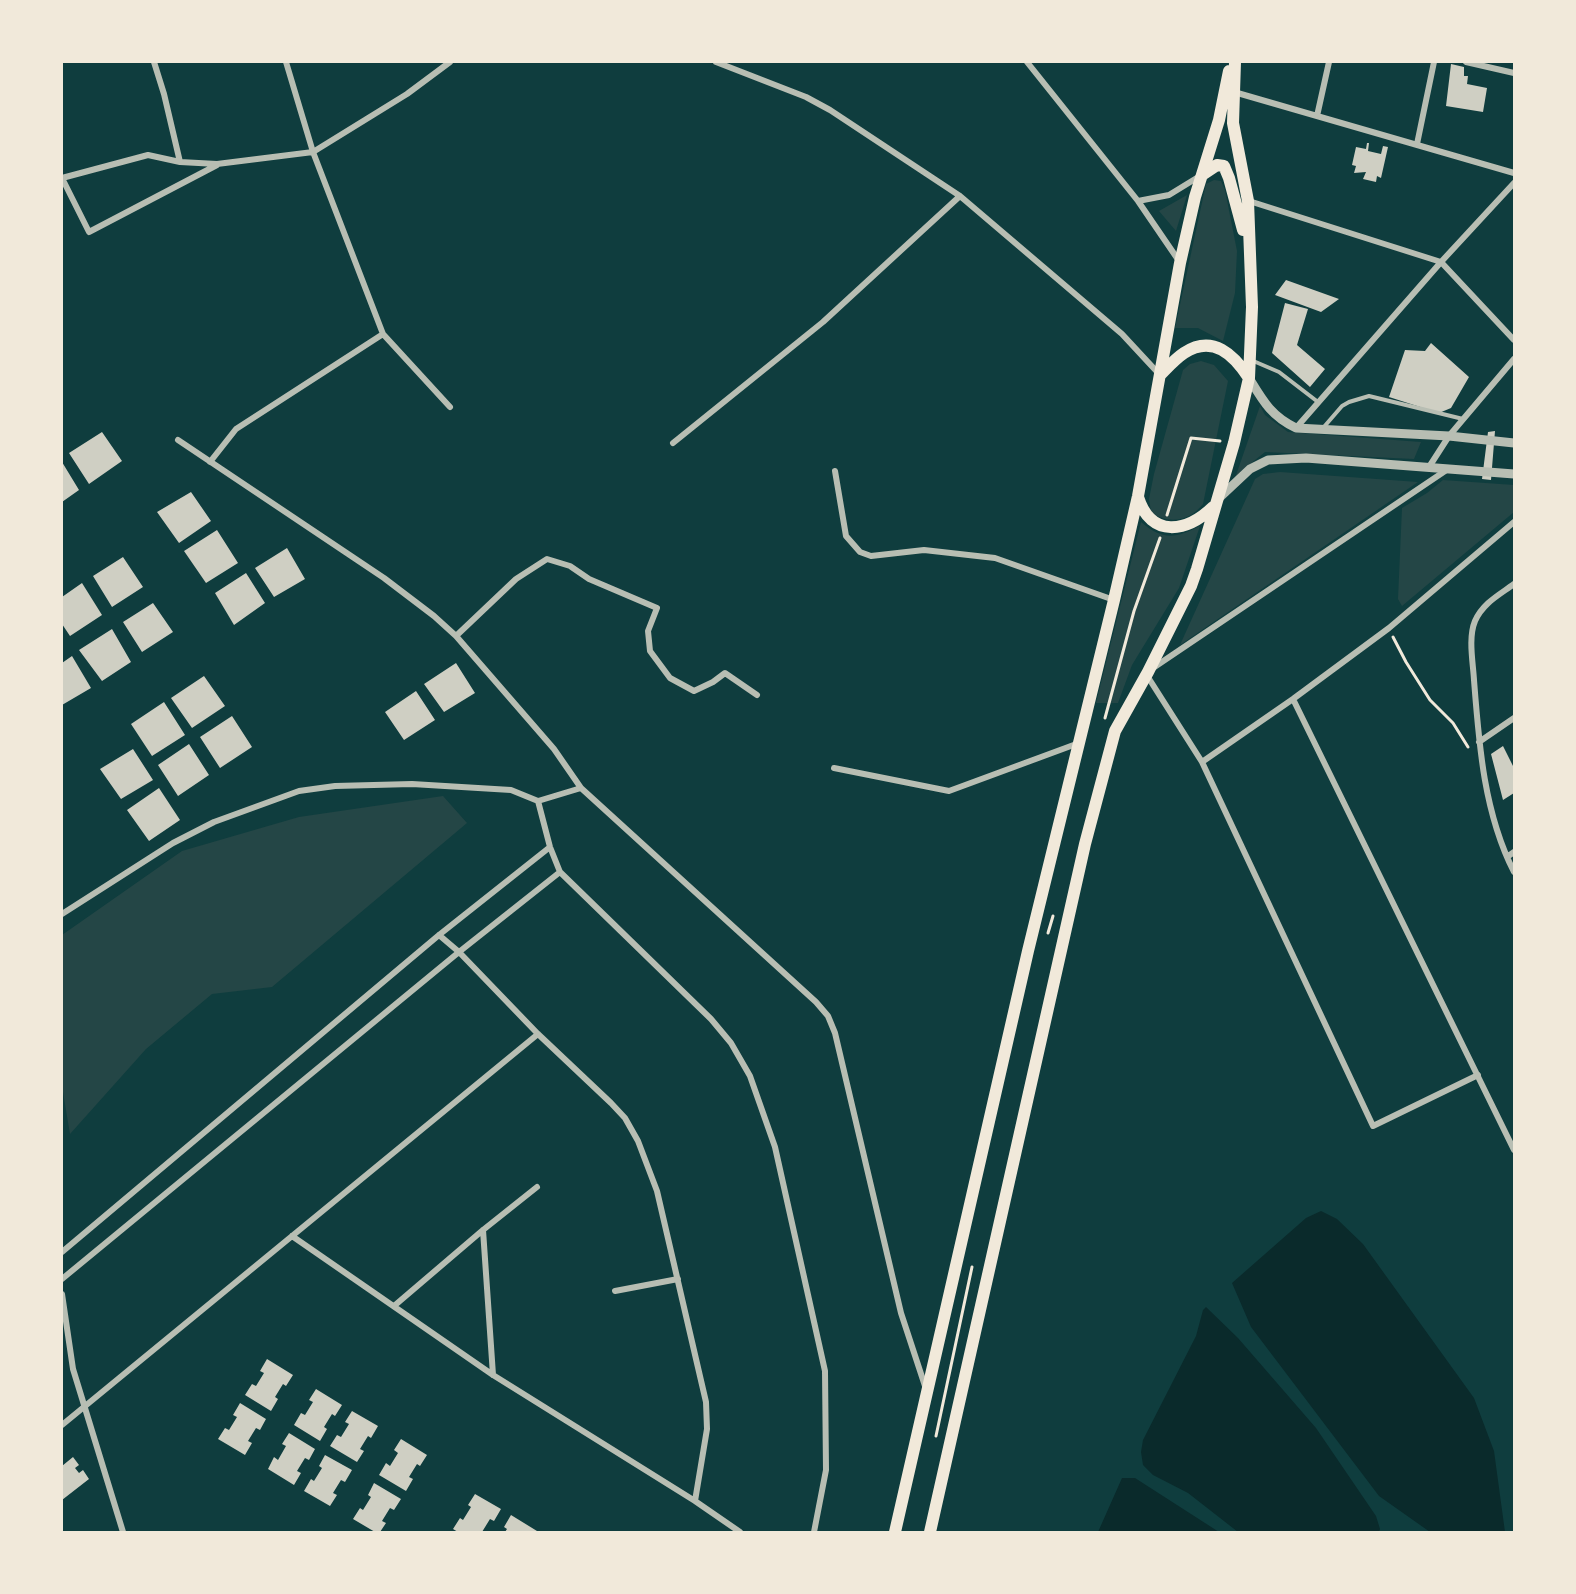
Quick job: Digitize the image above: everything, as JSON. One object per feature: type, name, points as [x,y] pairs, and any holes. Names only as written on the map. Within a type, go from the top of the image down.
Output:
[{"type":"main road","points":[[930,1533],[1085,844],[1115,731],[1191,586],[1234,443],[1249,378],[1252,307],[1248,201],[1233,123],[1233,62]]},
{"type":"main road","points":[[895,1533],[926,1389],[1028,951],[1138,496],[1180,263],[1233,62]]},
{"type":"main road","points":[[1202,175],[1217,165],[1224,166],[1249,255]]},
{"type":"main road","points":[[1160,375],[1185,352],[1206,346],[1219,347],[1229,353],[1249,378]]},
{"type":"main road","points":[[1138,496],[1141,507],[1148,517],[1164,526],[1179,528],[1201,519],[1215,503]]},
{"type":"street","points":[[154,62],[163,87],[180,162]]},
{"type":"street","points":[[286,62],[313,152],[382,334],[450,406]]},
{"type":"street","points":[[217,164],[89,232],[62,178],[148,155],[180,162],[217,164],[313,152],[406,94],[450,62]]},
{"type":"street","points":[[716,62],[806,97],[830,110],[960,196],[1122,334],[1160,375]]},
{"type":"street","points":[[1027,62],[1138,201],[1180,263]]},
{"type":"street","points":[[1317,116],[1329,62]]},
{"type":"street","points":[[1417,144],[1434,62]]},
{"type":"street","points":[[1466,62],[1515,73]]},
{"type":"street","points":[[1234,92],[1515,173]]},
{"type":"street","points":[[1138,201],[1169,195],[1202,175]]},
{"type":"street","points":[[1296,428],[1441,262],[1515,183]]},
{"type":"street","points":[[674,443],[823,322],[960,196]]},
{"type":"street","points":[[1248,201],[1441,262],[1515,339]]},
{"type":"street","points":[[210,462],[236,429],[382,334]]},
{"type":"street","points":[[1429,467],[1449,436],[1515,359]]},
{"type":"street","points":[[1249,378],[1268,409],[1280,420],[1296,428],[1449,436],[1515,443]]},
{"type":"street","points":[[178,440],[384,578],[434,616],[456,636],[554,749],[581,788],[816,1002],[828,1016],[835,1034],[901,1314],[926,1389]]},
{"type":"street","points":[[1215,503],[1250,469],[1268,460],[1306,458],[1515,474]]},
{"type":"street","points":[[1450,468],[1147,673],[1202,762],[1373,1126],[1478,1075]]},
{"type":"street","points":[[835,471],[846,536],[860,552],[872,556],[924,550],[995,558],[1114,600]]},
{"type":"street","points":[[1202,762],[1293,699],[1389,627],[1515,522]]},
{"type":"street","points":[[456,636],[516,579],[547,559],[570,566],[590,579],[657,608],[648,631],[651,651],[670,678],[694,691],[725,673],[757,695]]},
{"type":"street","points":[[1515,584],[1483,607],[1474,624],[1472,648],[1479,742],[1492,814],[1507,857],[1515,872]]},
{"type":"street","points":[[1293,699],[1515,1150]]},
{"type":"street","points":[[1479,742],[1515,718]]},
{"type":"street","points":[[834,768],[950,791],[1078,743]]},
{"type":"street","points":[[62,914],[173,843],[214,822],[300,791],[335,786],[412,784],[511,790],[538,801],[581,788]]},
{"type":"street","points":[[538,801],[550,847],[560,872],[718,1027],[740,1059],[756,1092],[778,1156],[826,1374],[826,1470],[814,1533]]},
{"type":"street","points":[[62,1252],[439,935],[550,847]]},
{"type":"street","points":[[1507,857],[1515,852]]},
{"type":"street","points":[[62,1279],[459,952],[560,872]]},
{"type":"street","points":[[439,935],[459,952],[538,1034],[611,1103],[625,1118],[634,1133],[657,1191],[708,1413],[695,1501]]},
{"type":"street","points":[[62,1425],[538,1034]]},
{"type":"street","points":[[394,1306],[537,1187]]},
{"type":"street","points":[[483,1230],[494,1375]]},
{"type":"street","points":[[292,1236],[494,1375],[695,1501],[740,1533]]},
{"type":"street","points":[[615,1291],[678,1279]]},
{"type":"street","points":[[62,1294],[70,1356],[123,1533]]},
{"type":"lane","points":[[1250,360],[1279,372],[1319,402]]},
{"type":"lane","points":[[1322,430],[1342,406],[1369,396],[1463,419]]},
{"type":"path","points":[[1389,627],[1406,662],[1430,700],[1453,723],[1463,741],[1483,766]]},
{"type":"shaded area","points":[[1214,180],[1221,181],[1225,190],[1237,251],[1235,293],[1223,341],[1198,328],[1175,328],[1206,184]]},
{"type":"shaded area","points":[[1187,195],[1176,231],[1159,211]]},
{"type":"shaded area","points":[[1201,361],[1214,365],[1228,381],[1203,504],[1198,510],[1185,517],[1164,519],[1151,512],[1149,499],[1154,474],[1183,370],[1190,364]]},
{"type":"shaded area","points":[[1260,406],[1265,415],[1288,432],[1421,442],[1414,459],[1265,452],[1234,481]]},
{"type":"shaded area","points":[[1280,472],[1418,482],[1180,645],[1255,479],[1263,474]]},
{"type":"shaded area","points":[[1443,480],[1514,485],[1514,512],[1402,606],[1398,599],[1402,508]]},
{"type":"shaded area","points":[[1141,522],[1156,532],[1170,536],[1200,526],[1179,588],[1132,665],[1118,703],[1096,703]]},
{"type":"shaded area","points":[[443,796],[467,823],[272,987],[212,994],[146,1049],[70,1134],[62,1086],[62,935],[182,851],[299,817]]},
{"type":"shaded area","points":[[1321,1211],[1337,1219],[1363,1244],[1474,1398],[1494,1451],[1505,1532],[1430,1532],[1379,1496],[1251,1327],[1232,1283],[1306,1218]]},
{"type":"shaded area","points":[[1206,1307],[1238,1338],[1316,1428],[1376,1516],[1379,1532],[1238,1532],[1188,1493],[1153,1475],[1143,1465],[1141,1452],[1143,1440],[1196,1336],[1203,1310]]},
{"type":"shaded area","points":[[1122,1478],[1135,1478],[1219,1532],[1098,1532]]},
{"type":"building","points":[[1451,64],[1464,67],[1464,76],[1468,76],[1467,84],[1487,88],[1483,112],[1446,106]]},
{"type":"building","points":[[1369,143],[1368,151],[1381,154],[1383,146],[1388,147],[1381,178],[1377,176],[1376,182],[1363,179],[1366,172],[1354,173],[1356,166],[1352,165],[1356,147],[1366,149]]},
{"type":"building","points":[[1286,280],[1339,299],[1321,312],[1275,295]]},
{"type":"building","points":[[1285,303],[1308,309],[1297,345],[1325,369],[1310,387],[1272,353]]},
{"type":"building","points":[[1431,343],[1469,377],[1451,408],[1439,413],[1389,397],[1405,350],[1425,351]]},
{"type":"building","points":[[1495,431],[1491,480],[1482,479],[1488,432]]},
{"type":"building","points":[[102,432],[122,461],[89,484],[69,453]]},
{"type":"building","points":[[62,462],[79,490],[62,502]]},
{"type":"building","points":[[191,492],[211,521],[179,543],[157,512]]},
{"type":"building","points":[[217,530],[238,563],[206,583],[184,551]]},
{"type":"building","points":[[287,548],[305,579],[274,597],[255,568]]},
{"type":"building","points":[[123,557],[143,587],[112,607],[93,576]]},
{"type":"building","points":[[246,573],[265,603],[234,625],[215,593]]},
{"type":"building","points":[[82,583],[102,615],[70,636],[62,624],[62,597]]},
{"type":"building","points":[[153,603],[173,632],[142,652],[123,622]]},
{"type":"building","points":[[112,629],[131,662],[102,681],[79,650]]},
{"type":"building","points":[[72,656],[91,688],[62,705],[62,663]]},
{"type":"building","points":[[456,663],[475,693],[444,712],[424,684]]},
{"type":"building","points":[[204,676],[225,706],[192,728],[171,698]]},
{"type":"building","points":[[416,691],[435,720],[404,740],[385,712]]},
{"type":"building","points":[[164,702],[185,735],[152,756],[131,724]]},
{"type":"building","points":[[232,716],[252,747],[220,768],[200,737]]},
{"type":"building","points":[[189,744],[209,775],[178,796],[158,765]]},
{"type":"building","points":[[1503,746],[1514,768],[1514,793],[1503,800],[1491,754]]},
{"type":"building","points":[[133,749],[153,780],[121,799],[100,769]]},
{"type":"building","points":[[159,788],[180,820],[149,841],[127,810]]},
{"type":"building","points":[[267,1359],[293,1375],[286,1386],[283,1384],[275,1397],[278,1399],[271,1411],[245,1395],[252,1384],[256,1386],[264,1373],[260,1371]]},
{"type":"building","points":[[316,1389],[342,1405],[335,1416],[332,1414],[324,1427],[327,1429],[320,1441],[294,1425],[301,1413],[305,1415],[313,1402],[309,1400]]},
{"type":"building","points":[[240,1403],[266,1419],[260,1430],[256,1428],[248,1441],[252,1443],[245,1455],[218,1439],[225,1428],[229,1430],[237,1417],[233,1415]]},
{"type":"building","points":[[352,1411],[378,1426],[371,1438],[368,1436],[360,1449],[364,1451],[357,1462],[330,1446],[337,1435],[341,1437],[349,1424],[345,1422]]},
{"type":"building","points":[[289,1433],[315,1449],[309,1460],[305,1458],[297,1471],[301,1473],[294,1485],[268,1469],[274,1457],[278,1460],[286,1446],[282,1444]]},
{"type":"building","points":[[401,1439],[427,1455],[420,1466],[417,1464],[409,1477],[413,1479],[406,1491],[379,1475],[386,1463],[390,1466],[398,1453],[394,1450]]},
{"type":"building","points":[[325,1455],[352,1470],[345,1482],[341,1480],[333,1493],[337,1495],[330,1506],[304,1491],[311,1479],[314,1481],[322,1468],[319,1466]]},
{"type":"building","points":[[73,1457],[79,1465],[75,1468],[79,1473],[83,1470],[89,1479],[62,1500],[62,1466]]},
{"type":"building","points":[[374,1483],[401,1499],[394,1510],[390,1508],[382,1521],[386,1523],[380,1532],[375,1532],[353,1519],[360,1508],[363,1510],[371,1497],[368,1495]]},
{"type":"building","points":[[475,1494],[501,1509],[494,1521],[490,1519],[482,1532],[458,1532],[453,1529],[460,1518],[463,1520],[471,1507],[468,1505]]},
{"type":"building","points":[[511,1515],[537,1531],[505,1532],[507,1529],[504,1527]]}]
